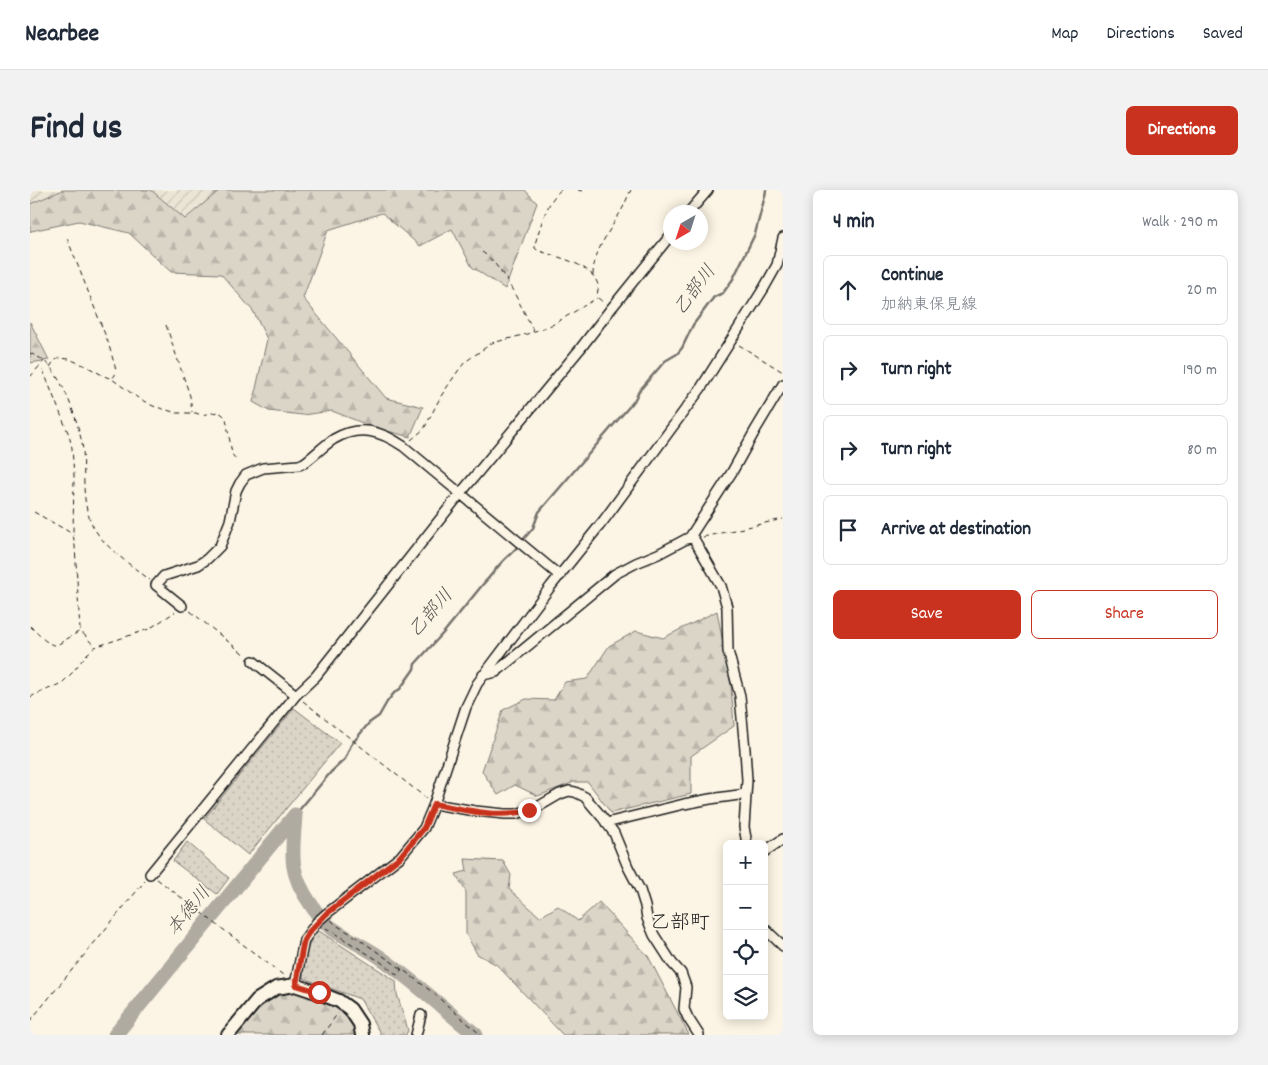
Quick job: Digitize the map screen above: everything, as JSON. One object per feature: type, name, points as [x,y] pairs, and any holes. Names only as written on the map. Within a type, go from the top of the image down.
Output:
[{"type":"main road","points":[[228,1035],[256,1000],[276,988],[296,985],[319,992],[345,1005],[360,1024],[362,1035]]},
{"type":"street","points":[[696,205],[708,190]]},
{"type":"street","points":[[296,985],[304,940],[317,922],[400,857],[424,828],[434,804],[466,707],[476,684],[604,520],[696,395],[777,265],[783,238]]},
{"type":"street","points":[[150,874],[296,695],[316,676],[460,494],[580,349],[663,245]]},
{"type":"street","points":[[483,675],[496,672],[615,574],[692,538],[783,384]]},
{"type":"street","points":[[182,606],[156,585],[164,576],[198,565],[220,546],[230,521],[236,491],[246,475],[263,468],[299,465],[334,439],[351,431],[360,430],[385,435],[403,446],[560,576]]},
{"type":"street","points":[[692,538],[721,586],[726,601],[728,651],[740,696],[746,750],[744,827],[746,840]]},
{"type":"street","points":[[253,661],[296,695]]},
{"type":"street","points":[[434,804],[475,811],[516,814],[536,808],[569,791],[585,797],[614,833],[640,890],[647,918],[654,935],[672,963],[681,973],[686,987],[684,1009],[699,1035]]},
{"type":"street","points":[[606,823],[684,804],[746,794]]},
{"type":"street","points":[[768,849],[783,839]]},
{"type":"street","points":[[766,930],[783,946]]},
{"type":"street","points":[[416,1035],[421,1015]]},
{"type":"path","points":[[403,446],[424,429],[441,396],[465,362],[492,343],[534,332],[554,324],[597,298],[598,286],[593,276],[587,270],[574,262],[535,248],[550,202],[557,192],[561,190]]},
{"type":"path","points":[[578,190],[582,191]]},
{"type":"path","points":[[593,276],[593,268],[601,244],[622,210],[630,190]]},
{"type":"path","points":[[67,238],[108,342],[116,370],[112,379]]},
{"type":"path","points":[[482,252],[501,272],[534,332]]},
{"type":"path","points":[[166,325],[190,396],[192,414]]},
{"type":"path","points":[[731,341],[743,346],[783,372]]},
{"type":"path","points":[[30,353],[44,361],[59,379],[75,415],[83,450],[86,509],[91,523],[99,536],[108,545],[156,585]]},
{"type":"path","points":[[50,367],[59,358],[69,359],[112,379],[138,398],[153,406],[177,414],[201,415],[218,412],[226,418],[232,454],[236,460]]},
{"type":"path","points":[[30,377],[44,361]]},
{"type":"path","points":[[43,370],[69,435],[72,448],[74,476],[73,534],[80,630],[96,647]]},
{"type":"path","points":[[34,512],[73,534]]},
{"type":"path","points":[[692,538],[783,519]]},
{"type":"path","points":[[30,697],[62,683],[87,654],[96,647],[149,629],[182,606],[253,661]]},
{"type":"path","points":[[30,626],[54,646],[80,630]]},
{"type":"path","points":[[296,695],[434,804]]},
{"type":"path","points":[[30,1022],[150,874],[296,985]]},
{"type":"path","points":[[326,914],[336,925],[402,968],[481,1035]]},
{"type":"path","points":[[317,922],[381,962],[397,975],[402,968]]},
{"type":"path","points":[[322,1035],[345,1005]]},
{"type":"shaded area","points":[[30,190],[63,190],[30,204]]},
{"type":"shaded area","points":[[151,190],[220,190],[185,219]]},
{"type":"green space","points":[[63,190],[151,190],[185,219],[220,190],[525,190],[537,203],[505,289],[472,267],[452,229],[420,246],[382,213],[328,230],[303,298],[386,398],[423,407],[410,437],[373,427],[332,411],[302,415],[269,411],[253,402],[267,339],[253,311],[221,274],[171,272],[129,233],[79,221],[30,232],[30,204]]},
{"type":"green space","points":[[30,322],[49,360],[30,363]]},
{"type":"green space","points":[[717,611],[731,686],[734,726],[691,756],[691,794],[611,813],[588,782],[574,782],[538,796],[515,785],[498,795],[482,771],[503,710],[526,699],[554,700],[565,682],[587,679],[609,646],[636,631],[663,638]]},
{"type":"green space","points":[[294,708],[340,743],[248,855],[204,819]]},
{"type":"green space","points":[[187,842],[229,878],[217,894],[173,861]]},
{"type":"green space","points":[[465,859],[503,861],[511,875],[509,889],[540,917],[558,906],[578,921],[599,902],[648,956],[689,1035],[563,1035],[497,965],[477,954],[466,934],[466,892],[456,874],[467,871]]},
{"type":"green space","points":[[316,929],[396,981],[397,994],[408,1030],[406,1035],[380,1035],[360,999],[303,978],[306,953]]},
{"type":"green space","points":[[297,990],[319,996],[348,1013],[358,1035],[234,1035],[260,1003],[279,993]]},
{"type":"waterway","name":"乙部川","points":[[522,541],[533,528],[539,512],[634,401],[639,391],[665,361],[677,354],[682,348],[693,325],[714,297],[723,293],[733,279],[755,234],[766,190]]},
{"type":"waterway","name":"乙部川","points":[[295,815],[331,772],[345,759],[351,745],[369,723],[379,716],[387,702],[400,689],[414,669],[415,664],[445,631],[498,566],[519,545]]},
{"type":"waterway","name":"乙部川","points":[[295,815],[293,850],[295,870],[303,891],[321,918],[336,931],[377,955],[396,969],[476,1035]]},
{"type":"waterway","name":"本徳川","points":[[115,1035],[295,815]]},
{"type":"district","name":"乙部町","points":[[680,924]]},
{"type":"route","points":[[319,992],[296,985],[304,940],[317,922],[326,914],[400,857],[424,828],[434,804],[505,814],[516,814],[529,810]]}]
